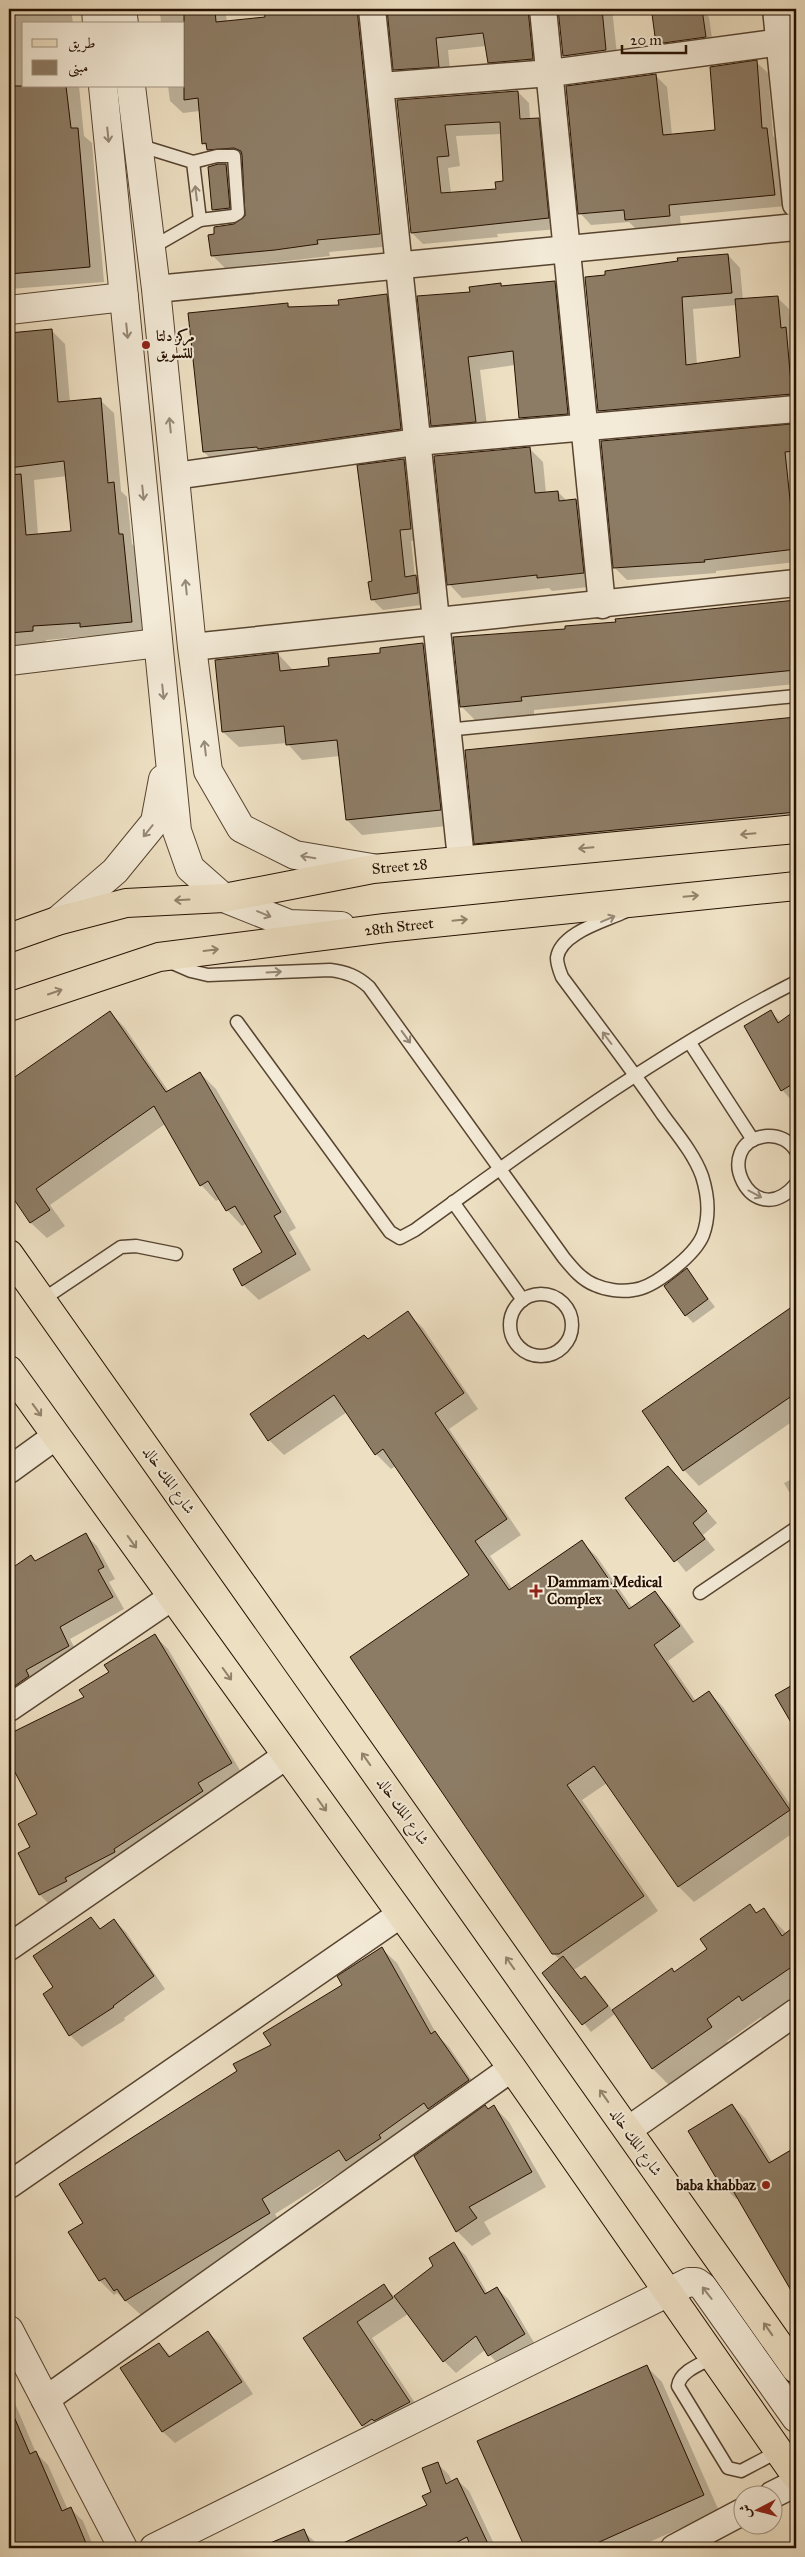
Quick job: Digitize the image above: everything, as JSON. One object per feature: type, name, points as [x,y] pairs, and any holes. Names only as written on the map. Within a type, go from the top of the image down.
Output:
[{"type":"main road","name":"Street 28","points":[[9,938],[57,921],[126,903],[224,898],[373,869],[461,859],[796,829]]},
{"type":"main road","name":"28th Street","points":[[9,1007],[159,957],[385,928],[654,899],[796,886]]},
{"type":"main road","name":"شارع الملك خالد","points":[[9,1254],[796,2369]]},
{"type":"main road","points":[[9,1370],[512,2068],[796,2476]]},
{"type":"street","points":[[96,9],[97,22]]},
{"type":"street","points":[[122,9],[124,22]]},
{"type":"street","points":[[372,9],[397,265],[461,859]]},
{"type":"street","points":[[543,9],[551,73],[566,250],[602,605]]},
{"type":"street","points":[[776,9],[788,41],[796,204]]},
{"type":"street","points":[[381,86],[551,73],[788,41]]},
{"type":"street","points":[[103,88],[177,831],[190,868],[224,898],[289,924],[385,928]]},
{"type":"street","points":[[131,88],[156,289],[192,647],[208,771],[241,828],[295,855],[373,869]]},
{"type":"street","points":[[156,289],[796,228]]},
{"type":"street","points":[[9,310],[124,297]]},
{"type":"street","points":[[175,476],[416,442],[796,409]]},
{"type":"street","points":[[192,647],[796,583]]},
{"type":"street","points":[[9,661],[158,643]]},
{"type":"street","points":[[57,921],[115,872],[155,822],[169,751]]},
{"type":"street","points":[[9,1470],[56,1436]]},
{"type":"street","points":[[9,1708],[172,1597]]},
{"type":"street","points":[[9,1947],[286,1756]]},
{"type":"street","points":[[9,2185],[400,1914]]},
{"type":"street","points":[[628,2130],[796,2012]]},
{"type":"street","points":[[45,2400],[512,2068]]},
{"type":"street","points":[[154,2548],[689,2282],[696,2282],[703,2287],[796,2418]]},
{"type":"street","points":[[9,2330],[123,2548]]},
{"type":"street","points":[[782,2491],[796,2483]]},
{"type":"street","points":[[674,2548],[732,2517]]},
{"type":"lane","points":[[138,145],[193,162],[216,156],[234,156],[238,213],[233,216],[200,220],[151,248]]},
{"type":"lane","points":[[193,162],[200,220]]},
{"type":"lane","points":[[446,730],[796,696]]},
{"type":"lane","points":[[159,957],[190,971],[208,975],[330,970],[346,972],[359,978],[369,987],[564,1258],[581,1277],[595,1286],[615,1290],[633,1290],[643,1288],[682,1262],[702,1236],[706,1221],[708,1198],[701,1174],[687,1149],[637,1076],[562,977],[557,958],[562,946],[574,934],[654,899]]},
{"type":"lane","points":[[237,1022],[390,1232],[400,1238],[415,1230],[501,1168],[637,1076],[756,1002],[796,982]]},
{"type":"lane","points":[[690,1043],[753,1140]]},
{"type":"lane","points":[[796,1151],[788,1142],[780,1137],[762,1137],[753,1140],[741,1154],[738,1164],[742,1182],[747,1190],[764,1199],[782,1197],[796,1184]]},
{"type":"lane","points":[[453,1202],[523,1300]]},
{"type":"lane","points":[[42,1300],[121,1247],[136,1246],[176,1254]]},
{"type":"lane","points":[[532,1295],[552,1296],[568,1309],[572,1329],[563,1347],[555,1353],[535,1356],[518,1345],[511,1332],[511,1316],[523,1300],[532,1295]]},
{"type":"lane","points":[[700,1593],[796,1528]]},
{"type":"lane","points":[[714,2357],[683,2375],[679,2379],[678,2386],[728,2468],[741,2471],[779,2451]]},
{"type":"building","points":[[184,9],[215,9],[216,22],[265,17],[264,9],[357,9],[380,234],[317,240],[318,244],[275,250],[211,256],[208,235],[214,234],[214,227],[234,224],[245,216],[242,155],[241,151],[234,148],[207,150],[206,143],[202,144],[198,98],[184,100]]},
{"type":"building","points":[[387,9],[528,9],[533,59],[488,63],[483,33],[436,38],[439,67],[393,70]]},
{"type":"building","points":[[558,9],[602,9],[606,50],[563,56]]},
{"type":"building","points":[[702,9],[706,37],[656,44],[652,14]]},
{"type":"building","points":[[757,60],[762,128],[767,128],[775,195],[669,205],[670,216],[625,220],[624,210],[578,214],[566,86],[656,74],[663,135],[715,130],[710,67]]},
{"type":"building","points":[[9,86],[22,86],[22,88],[66,88],[71,128],[78,128],[90,267],[9,274]]},
{"type":"building","points":[[518,91],[520,119],[539,118],[549,218],[411,233],[397,100]],"holes":[[[500,122],[503,181],[495,182],[496,189],[441,193],[437,157],[449,156],[445,125]]]},
{"type":"building","points":[[226,164],[230,208],[212,210],[208,167]]},
{"type":"building","points":[[728,254],[732,293],[682,297],[686,365],[740,357],[735,299],[778,296],[781,328],[786,327],[792,394],[598,411],[585,277],[605,275],[605,271],[678,261],[677,258]]},
{"type":"building","points":[[555,281],[568,414],[519,418],[513,351],[468,357],[476,422],[431,426],[417,296],[470,292],[469,287],[501,283],[501,286]]},
{"type":"building","points":[[387,294],[401,429],[258,449],[257,447],[203,452],[188,313],[288,303],[288,307],[339,305],[338,300]]},
{"type":"building","points":[[52,329],[58,402],[101,398],[108,483],[114,482],[119,534],[123,534],[132,622],[80,627],[80,623],[33,626],[33,631],[9,633],[9,475],[21,474],[26,535],[71,531],[64,461],[9,468],[9,333]]},
{"type":"building","points":[[791,424],[794,451],[785,452],[791,509],[796,508],[796,549],[704,560],[705,562],[613,568],[601,441]]},
{"type":"building","points":[[530,447],[535,493],[558,491],[559,501],[576,499],[584,573],[537,578],[537,575],[447,585],[434,456]]},
{"type":"building","points":[[404,459],[411,529],[400,530],[405,577],[416,575],[418,593],[371,600],[368,582],[372,581],[357,465]]},
{"type":"building","points":[[796,600],[796,670],[521,697],[522,701],[460,707],[453,637],[565,629],[565,626],[616,622],[615,619]]},
{"type":"building","points":[[423,643],[441,810],[346,820],[337,740],[286,745],[284,726],[222,732],[215,660],[278,653],[280,671],[329,666],[328,658],[380,653],[380,648]]},
{"type":"building","points":[[796,717],[796,812],[474,844],[465,750]]},
{"type":"building","points":[[771,1010],[778,1023],[796,1010],[796,1082],[781,1091],[744,1026]]},
{"type":"building","points":[[110,1011],[166,1092],[200,1072],[281,1212],[274,1216],[296,1254],[242,1286],[233,1269],[262,1252],[235,1206],[226,1211],[208,1181],[200,1186],[154,1106],[36,1189],[50,1210],[30,1223],[9,1192],[9,1081]]},
{"type":"building","points":[[687,1268],[708,1299],[685,1316],[664,1286]]},
{"type":"building","points":[[796,1304],[796,1393],[683,1471],[642,1411]]},
{"type":"building","points":[[408,1311],[464,1393],[435,1413],[507,1519],[475,1541],[509,1590],[582,1540],[629,1609],[655,1591],[680,1626],[654,1645],[693,1702],[709,1691],[790,1810],[678,1887],[594,1766],[567,1785],[644,1896],[559,1954],[552,1954],[350,1657],[469,1575],[383,1449],[375,1455],[334,1395],[268,1441],[250,1414],[364,1335],[368,1339]]},
{"type":"building","points":[[668,1466],[707,1511],[693,1523],[705,1539],[674,1562],[625,1498]]},
{"type":"building","points":[[86,1533],[104,1567],[98,1570],[113,1597],[60,1627],[69,1646],[26,1670],[29,1676],[9,1690],[9,1570],[31,1555],[35,1561]]},
{"type":"building","points":[[155,1634],[232,1763],[198,1783],[203,1791],[114,1849],[115,1852],[65,1878],[67,1881],[39,1895],[18,1853],[30,1847],[18,1824],[37,1814],[9,1761],[9,1734],[84,1697],[79,1690],[109,1672],[104,1665]]},
{"type":"building","points":[[796,1683],[796,1731],[775,1695]]},
{"type":"building","points":[[750,1904],[756,1913],[764,1908],[782,1936],[796,1925],[796,1964],[742,2001],[739,1996],[707,2019],[712,2027],[652,2069],[612,2010],[672,1968],[674,1972],[707,1949],[700,1939]]},
{"type":"building","points":[[91,1917],[100,1929],[114,1919],[154,1976],[114,2007],[69,2036],[43,1994],[53,1987],[33,1956]]},
{"type":"building","points":[[382,1947],[431,2034],[435,2031],[469,2080],[428,2109],[424,2103],[379,2135],[381,2138],[346,2161],[339,2150],[262,2199],[270,2213],[125,2301],[117,2289],[114,2291],[105,2278],[99,2281],[68,2232],[83,2223],[59,2184],[237,2071],[233,2064],[271,2045],[263,2033],[342,1985],[337,1976]]},
{"type":"building","points":[[563,1956],[581,1979],[585,1976],[608,2006],[582,2025],[542,1973]]},
{"type":"building","points":[[732,2104],[769,2163],[796,2147],[796,2299],[728,2182],[721,2186],[688,2131]]},
{"type":"building","points":[[485,2105],[488,2109],[494,2105],[532,2172],[469,2207],[477,2218],[456,2232],[414,2156]]},
{"type":"building","points":[[454,2242],[485,2294],[497,2287],[525,2334],[488,2356],[476,2336],[443,2362],[394,2296],[433,2266],[429,2258]]},
{"type":"building","points":[[384,2284],[393,2298],[357,2322],[410,2402],[374,2421],[372,2419],[362,2426],[303,2338]]},
{"type":"building","points":[[208,2331],[242,2382],[162,2432],[120,2368],[159,2343],[169,2357]]},
{"type":"building","points":[[647,2365],[704,2495],[586,2548],[525,2548],[477,2441]]},
{"type":"building","points":[[9,2405],[30,2454],[36,2451],[62,2511],[71,2507],[88,2548],[9,2548]]},
{"type":"building","points":[[438,2462],[446,2484],[457,2478],[490,2548],[471,2548],[467,2537],[446,2548],[332,2548],[427,2505],[422,2496],[431,2492],[422,2468]]},
{"type":"building","points":[[304,2529],[312,2548],[258,2548]]},
{"type":"place","name":"مركز دلتا للتسويق","points":[[146,345]]},
{"type":"place","name":"Dammam Medical Complex","points":[[536,1591]]},
{"type":"place","name":"baba khabbaz","points":[[766,2185]]}]
